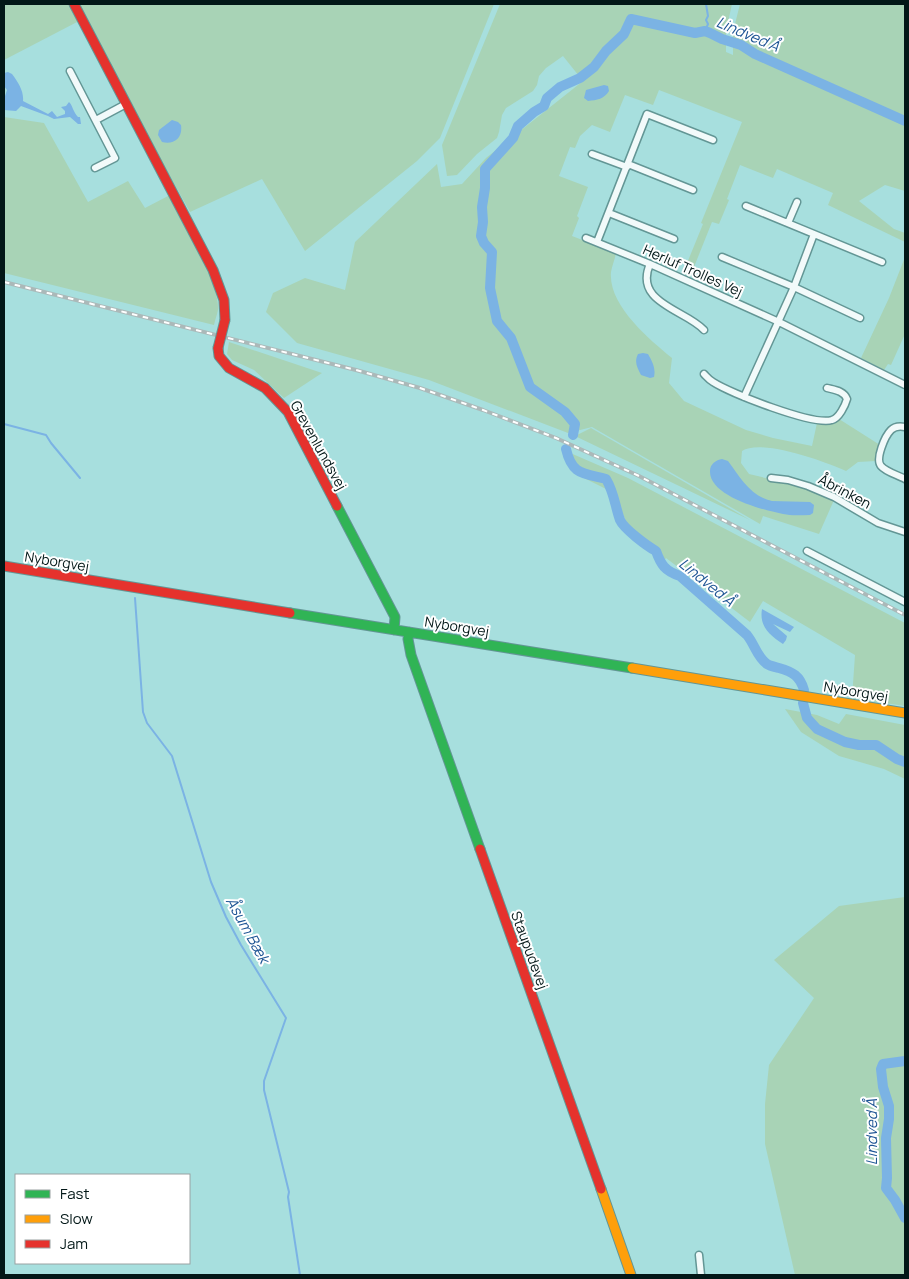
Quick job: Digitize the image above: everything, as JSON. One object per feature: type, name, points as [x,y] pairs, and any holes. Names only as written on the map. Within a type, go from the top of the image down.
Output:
[{"type":"street","name":"Grevenlundsvej","points":[[74,4],[213,270],[226,311],[218,348],[220,358],[229,367],[264,387],[288,412],[395,617],[394,630]]},
{"type":"street","points":[[70,70],[115,158],[95,168]]},
{"type":"street","points":[[96,120],[126,104]]},
{"type":"street","points":[[597,242],[647,114],[713,140]]},
{"type":"street","points":[[592,154],[693,190]]},
{"type":"street","points":[[788,223],[797,202]]},
{"type":"street","points":[[746,206],[882,262]]},
{"type":"street","name":"Herluf Trolles Vej","points":[[608,213],[674,240]]},
{"type":"street","points":[[744,397],[779,322],[814,234]]},
{"type":"street","name":"Herluf Trolles Vej","points":[[586,238],[650,264],[779,322],[905,385]]},
{"type":"street","name":"Herluf Trolles Vej","points":[[722,257],[794,287],[860,318]]},
{"type":"street","points":[[650,264],[646,272],[646,279],[652,293],[668,308],[698,323],[704,330]]},
{"type":"street","points":[[704,374],[712,382],[775,409],[800,416],[831,421],[837,417],[847,399],[840,391],[827,388]]},
{"type":"street","points":[[905,427],[897,426],[891,429],[878,459],[882,467],[905,479]]},
{"type":"street","name":"Åbrinken","points":[[771,478],[788,480],[808,486],[834,497],[878,523],[905,532]]},
{"type":"street","points":[[807,551],[905,602]]},
{"type":"street","name":"Nyborgvej","points":[[4,566],[905,713]]},
{"type":"street","name":"Staupudevej","points":[[409,632],[408,640],[411,654],[631,1275]]},
{"type":"street","points":[[699,1255],[701,1275]]},
{"type":"green space","points":[[4,4],[70,4],[79,21],[4,60]]},
{"type":"green space","points":[[78,4],[494,4],[440,138],[417,161],[305,251],[262,179],[190,212]]},
{"type":"green space","points":[[500,4],[732,4],[726,31],[726,52],[733,55],[733,32],[740,4],[905,4],[905,191],[885,185],[859,201],[894,229],[905,233],[905,242],[828,205],[833,193],[777,169],[773,178],[740,165],[719,224],[712,222],[690,277],[683,273],[742,122],[659,90],[653,105],[625,95],[610,132],[592,125],[580,136],[575,148],[570,147],[559,176],[588,187],[572,236],[616,253],[611,272],[616,297],[623,309],[642,331],[672,358],[669,383],[684,401],[746,430],[773,438],[812,446],[817,423],[832,424],[839,419],[880,445],[876,461],[858,462],[846,471],[809,457],[778,449],[763,447],[742,451],[741,463],[749,474],[807,488],[834,500],[819,534],[763,516],[760,524],[592,427],[568,433],[429,380],[297,343],[266,312],[273,293],[305,278],[345,290],[355,242],[437,164],[441,187],[462,184],[486,158],[583,81],[563,56],[546,68],[539,76],[533,91],[506,108],[502,115],[497,138],[477,154],[457,175],[447,176],[442,145]]},
{"type":"green space","points":[[4,117],[44,123],[88,202],[128,181],[145,208],[170,195],[200,252],[213,284],[218,310],[214,325],[4,273]]},
{"type":"green space","points":[[905,257],[905,334],[891,365],[888,364],[884,370],[861,358],[889,298]]},
{"type":"green space","points":[[229,342],[322,373],[284,398],[254,370],[232,360],[227,354]]},
{"type":"green space","points":[[591,428],[750,520],[575,436]]},
{"type":"green space","points":[[568,452],[628,478],[905,623],[905,706],[852,698],[855,655],[763,601],[750,622],[666,558],[664,561],[628,526],[614,493],[578,475]]},
{"type":"green space","points":[[785,709],[817,715],[839,724],[846,714],[905,725],[905,779],[884,769],[839,756],[801,732]]},
{"type":"green space","points":[[905,897],[905,1275],[795,1275],[765,1144],[765,1104],[769,1065],[814,998],[774,960],[839,906]]},
{"type":"water","points":[[4,73],[12,74],[20,87],[23,101],[48,114],[52,111],[57,117],[65,114],[61,107],[66,106],[69,102],[76,115],[80,117],[81,124],[78,124],[70,117],[54,119],[21,106],[16,111],[4,110],[4,99],[7,90],[4,86]]},
{"type":"water","points":[[604,85],[608,86],[609,91],[603,97],[588,101],[584,98],[586,90]]},
{"type":"water","points":[[172,120],[181,125],[181,134],[177,140],[166,143],[162,142],[158,135],[159,130]]},
{"type":"water","points":[[638,354],[648,354],[652,362],[654,377],[650,378],[641,375],[638,369],[637,357]]},
{"type":"water","points":[[722,459],[728,461],[747,486],[758,495],[772,501],[810,502],[814,505],[813,513],[810,515],[783,514],[751,505],[727,495],[712,480],[710,471],[714,463]]},
{"type":"water","points":[[762,609],[794,627],[790,632],[773,624],[787,636],[783,644],[766,630],[762,621]]},
{"type":"waterway","points":[[705,31],[708,24],[706,20],[708,16],[706,4]]},
{"type":"waterway","name":"Lindved Å","points":[[573,435],[575,424],[565,412],[530,387],[511,338],[497,321],[490,288],[492,252],[481,236],[485,169],[513,138],[518,126],[544,106],[547,98],[560,87],[580,78],[594,67],[606,51],[624,34],[631,19],[695,33],[705,31],[741,45],[755,54],[905,121]]},
{"type":"waterway","name":"Åsum Bæk","points":[[4,424],[46,435],[80,478]]},
{"type":"waterway","name":"Lindved Å","points":[[566,449],[568,458],[575,468],[585,474],[606,479],[622,524],[656,551],[664,567],[680,576],[747,635],[761,658],[767,664],[795,675],[804,690]]},
{"type":"waterway","name":"Åsum Bæk","points":[[135,598],[143,712],[147,723],[172,756],[211,882],[226,917],[286,1018],[264,1081],[264,1090],[289,1192],[288,1197],[300,1275]]},
{"type":"waterway","name":"Lindved Å","points":[[803,703],[807,718],[817,729],[845,742],[859,745],[876,745],[905,762]]},
{"type":"waterway","name":"Lindved Å","points":[[905,1061],[883,1064],[881,1069],[883,1087],[889,1106],[886,1138],[886,1188],[905,1218]]},
{"type":"railway","points":[[4,282],[356,370],[420,388],[483,410],[556,438],[639,476],[905,615]]},
{"type":"traffic: fast","points":[[337,506],[395,617],[394,630]]},
{"type":"traffic: fast","points":[[290,613],[632,668]]},
{"type":"traffic: fast","points":[[409,632],[408,639],[411,655],[480,849]]},
{"type":"traffic: slow","points":[[632,668],[905,713]]},
{"type":"traffic: slow","points":[[601,1189],[631,1275]]},
{"type":"traffic: jam","points":[[74,4],[213,270],[224,300],[225,320]]},
{"type":"traffic: jam","points":[[218,348],[225,320]]},
{"type":"traffic: jam","points":[[218,348],[219,356],[229,368],[265,388],[288,412],[337,506]]},
{"type":"traffic: jam","points":[[4,566],[290,613]]},
{"type":"traffic: jam","points":[[480,849],[601,1189]]}]
